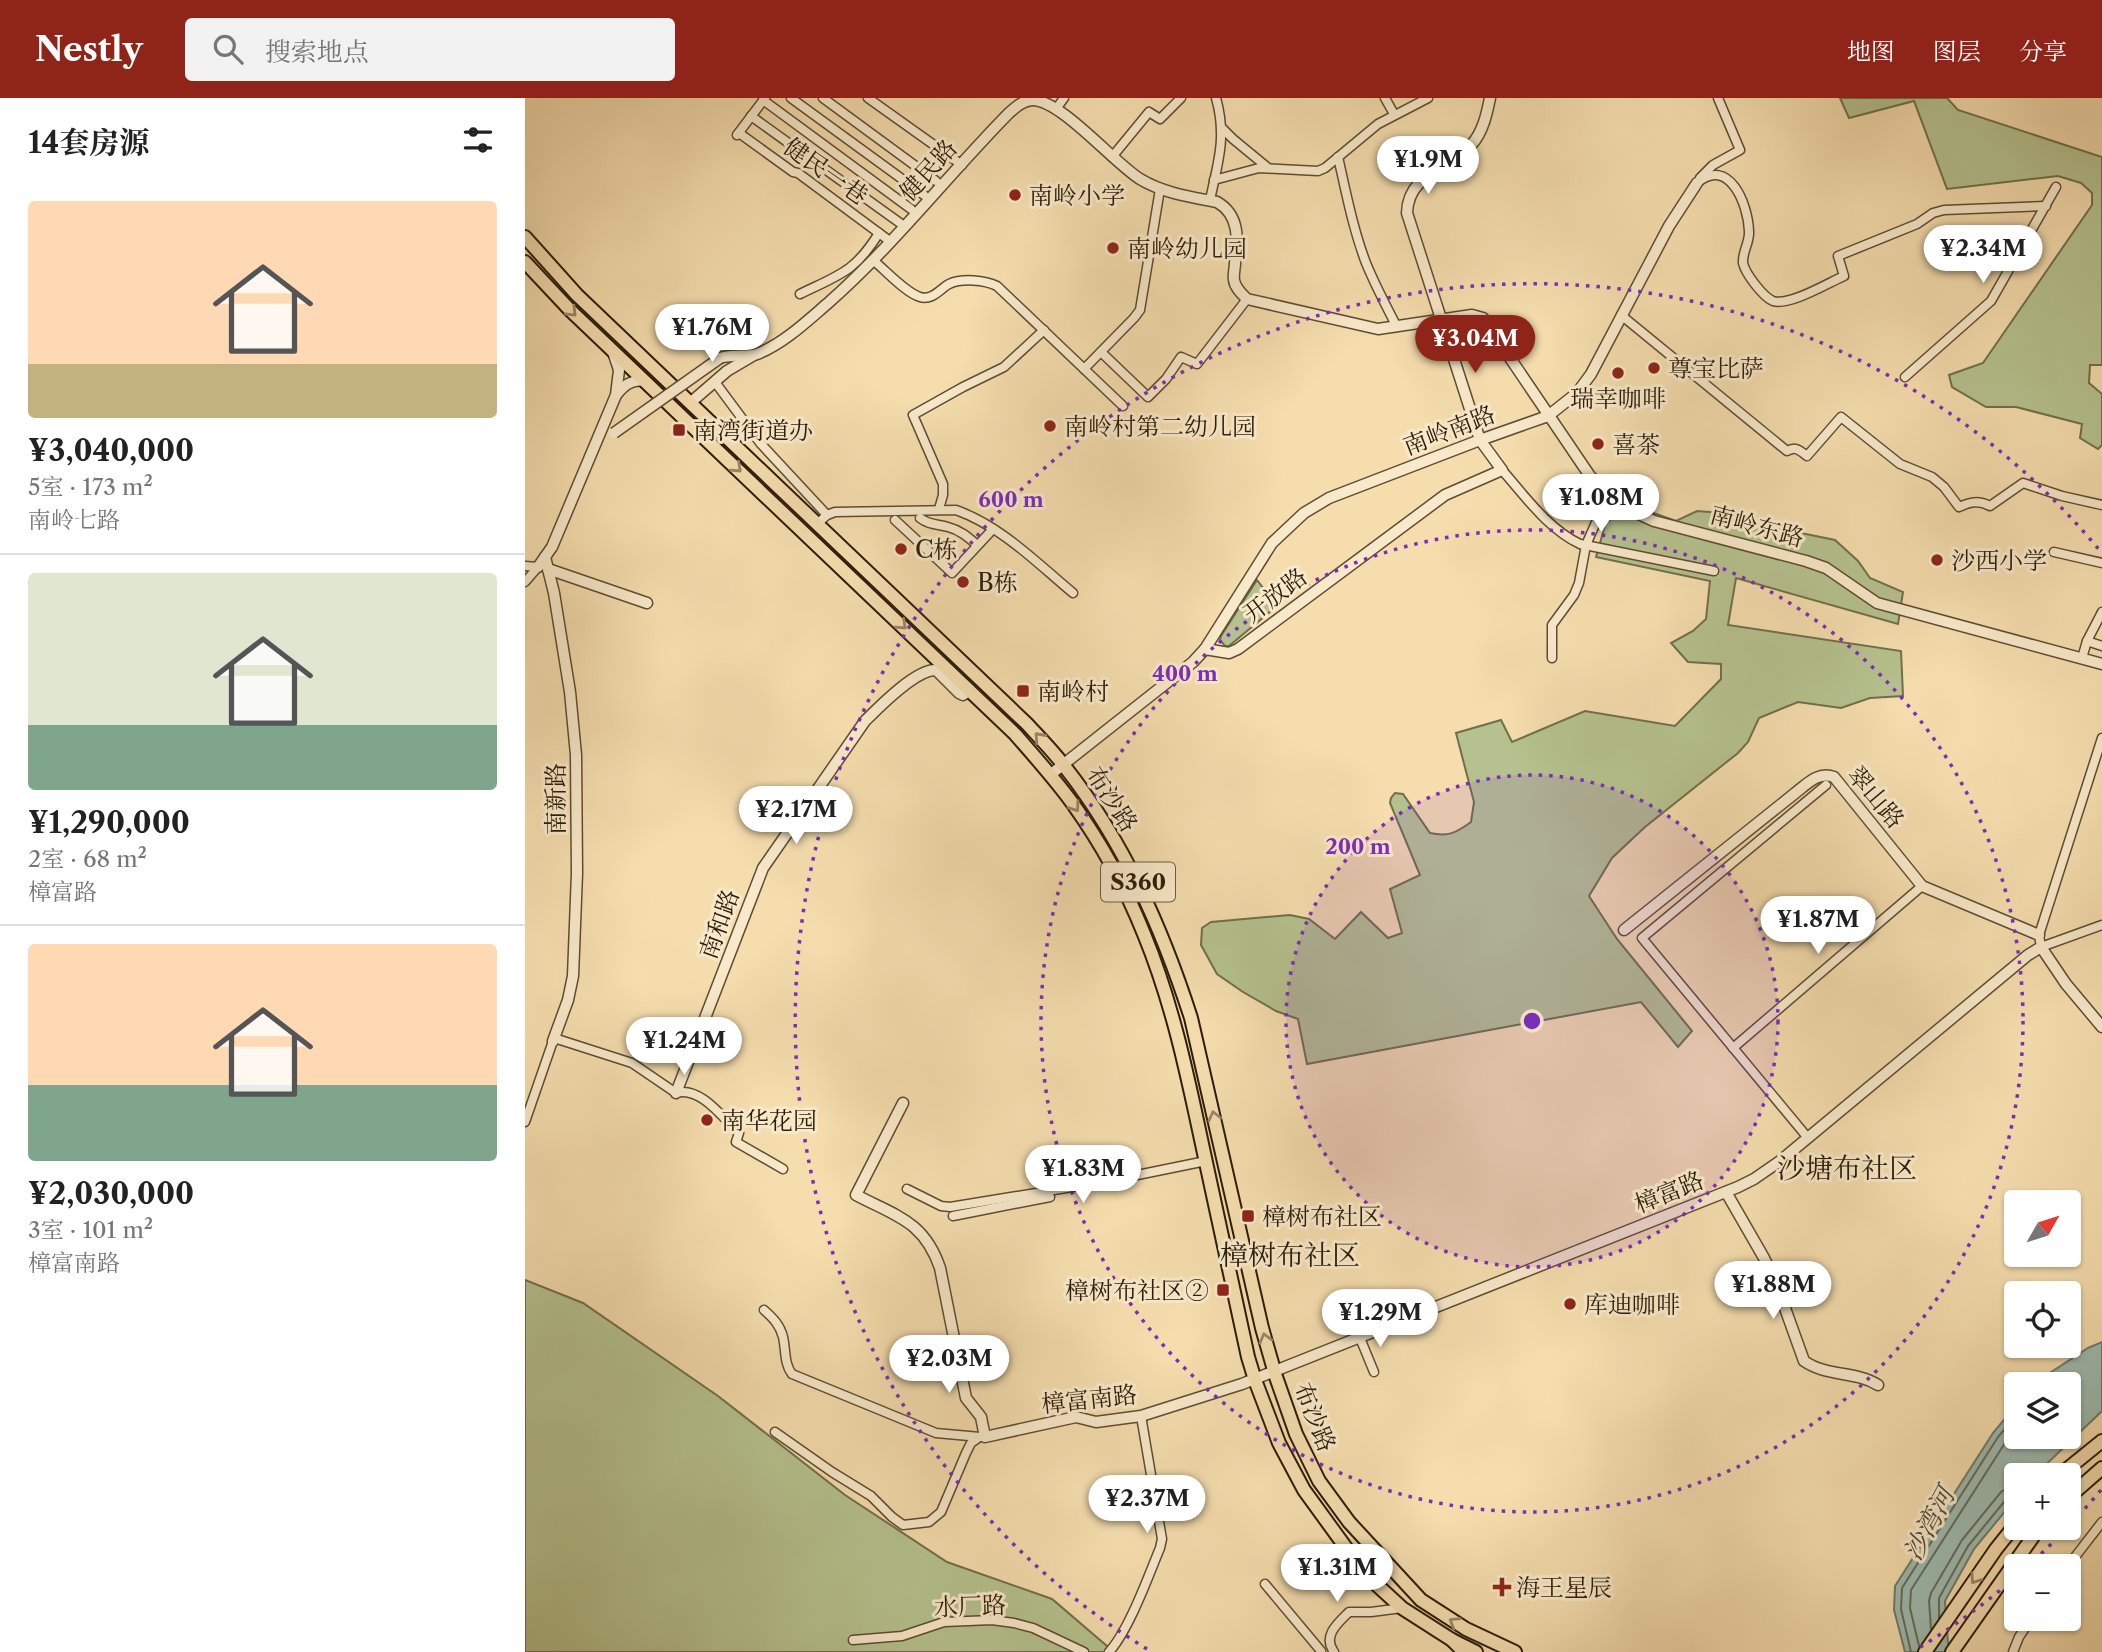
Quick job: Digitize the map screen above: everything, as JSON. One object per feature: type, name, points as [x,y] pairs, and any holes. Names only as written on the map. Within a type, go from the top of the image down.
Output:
[{"type":"main road","name":"布沙路","points":[[525,237],[577,295],[690,403],[822,519],[1017,714],[1064,765],[1100,817],[1137,879],[1176,971],[1191,1018],[1274,1372],[1296,1434],[1319,1481],[1349,1522],[1421,1600],[1466,1629],[1515,1652]]},
{"type":"main road","name":"布沙路","points":[[525,262],[569,310],[1015,734],[1074,805],[1098,843],[1144,933],[1174,1020],[1248,1356],[1279,1443],[1304,1490],[1365,1574],[1402,1608],[1476,1652]]},
{"type":"main road","points":[[1279,1443],[1296,1434]]},
{"type":"main road","points":[[2075,1463],[2102,1441]]},
{"type":"main road","points":[[2081,1486],[2102,1468]]},
{"type":"main road","points":[[1925,1652],[2004,1539]]},
{"type":"main road","points":[[1952,1652],[2031,1540]]},
{"type":"main road","points":[[1452,1640],[1464,1652]]},
{"type":"street","points":[[791,98],[924,195]]},
{"type":"street","points":[[823,98],[936,181]]},
{"type":"street","points":[[867,98],[962,165]]},
{"type":"street","points":[[1056,109],[1064,98]]},
{"type":"street","points":[[1112,157],[1150,112],[1160,119],[1181,98]]},
{"type":"street","points":[[1210,200],[1223,129],[1216,98]]},
{"type":"street","points":[[1385,98],[1394,114]]},
{"type":"street","points":[[1214,180],[1259,167],[1318,171],[1378,124],[1428,98]]},
{"type":"street","points":[[1490,98],[1486,118],[1472,144],[1418,183],[1407,202],[1407,213],[1479,440],[1502,470],[1566,538],[1586,545],[1714,571]]},
{"type":"street","points":[[1697,183],[1702,174],[1713,165],[1740,150],[1718,98]]},
{"type":"street","points":[[899,223],[751,116],[764,99],[911,209]]},
{"type":"street","name":"健民路","points":[[597,440],[614,433],[720,358],[740,354],[754,355],[784,339],[852,282],[990,132],[1021,103],[1029,100],[1039,101],[1056,109],[1139,178],[1160,189],[1224,205],[1237,228],[1234,279],[1240,293],[1247,299]]},
{"type":"street","name":"健民一巷","points":[[751,116],[738,134],[891,242]]},
{"type":"street","points":[[1223,129],[1267,167]]},
{"type":"street","points":[[1338,157],[1365,261],[1397,327]]},
{"type":"street","points":[[1697,183],[1713,174],[1724,175],[1731,182],[1741,197],[1747,216],[1749,242],[1743,263],[1748,274],[1761,292],[1772,300],[1787,302],[1844,276],[1837,256],[1917,224],[1933,213],[1944,210],[2046,206]]},
{"type":"street","name":"南岭南路","points":[[1205,649],[1272,543],[1304,513],[1329,498],[1548,416],[1577,393],[1591,374],[1669,226],[1697,183]]},
{"type":"street","points":[[1905,377],[1991,301],[2056,187]]},
{"type":"street","points":[[1084,369],[1140,310],[1160,189]]},
{"type":"street","points":[[800,294],[811,284],[847,272],[866,254],[879,233]]},
{"type":"street","points":[[873,260],[920,297],[936,295],[958,281],[989,282],[997,286],[1123,406]]},
{"type":"street","points":[[1101,352],[1148,397],[1166,379],[1181,357],[1197,364],[1247,299],[1378,329],[1441,320]]},
{"type":"street","name":"南岭东路","points":[[1441,320],[1472,315],[1486,320],[1590,476],[1608,495],[1627,509],[1654,521],[1826,568],[1877,603],[2102,664]]},
{"type":"street","points":[[1621,315],[1787,451],[1797,448],[1807,456],[1841,417],[1900,464],[1932,477],[1944,487],[1959,507],[1974,501],[1990,506],[2023,483],[2102,505]]},
{"type":"street","points":[[939,509],[943,484],[913,415],[1004,367],[1044,330]]},
{"type":"street","points":[[525,582],[543,568],[545,557],[552,547],[616,395],[619,370],[611,349]]},
{"type":"street","points":[[690,403],[736,365],[754,355]]},
{"type":"street","points":[[616,395],[631,382],[645,381]]},
{"type":"street","points":[[715,382],[822,519],[835,513],[956,510],[974,516],[1006,537],[1073,593]]},
{"type":"street","name":"开放路","points":[[1205,649],[1229,653],[1238,649],[1445,495],[1502,470]]},
{"type":"street","points":[[1552,658],[1552,625],[1574,596],[1586,545],[1608,495]]},
{"type":"street","points":[[920,518],[927,523],[950,527],[978,545]]},
{"type":"street","points":[[895,520],[902,531],[952,573],[993,528]]},
{"type":"street","points":[[942,535],[950,527]]},
{"type":"street","points":[[2054,552],[2102,563]]},
{"type":"street","points":[[525,566],[543,568],[647,603]]},
{"type":"street","name":"南新路","points":[[543,568],[554,593],[570,692],[576,755],[577,873],[573,976],[554,1040]]},
{"type":"street","points":[[2082,658],[2087,641],[2102,612]]},
{"type":"street","points":[[2087,641],[2102,646]]},
{"type":"street","points":[[1050,775],[1205,649]]},
{"type":"street","name":"南和路","points":[[676,1093],[763,868],[865,721],[885,701],[929,669],[936,670],[963,695],[970,690]]},
{"type":"street","points":[[2102,738],[2039,935],[2041,947],[2066,984],[2102,1027]]},
{"type":"street","name":"翠山路","points":[[1624,930],[1794,794],[1815,778],[1826,774],[1834,776],[1923,886],[2039,935]]},
{"type":"street","points":[[1808,1138],[1641,938],[1826,785]]},
{"type":"street","points":[[1733,1048],[1923,886]]},
{"type":"street","points":[[2041,947],[2102,925]]},
{"type":"street","name":"樟富路","points":[[1255,1380],[1726,1192],[1767,1171],[2041,947]]},
{"type":"street","points":[[525,1122],[554,1040],[632,1063],[676,1093],[690,1092],[698,1095],[739,1133],[736,1142],[783,1169]]},
{"type":"street","points":[[903,1103],[856,1195],[904,1219],[918,1229],[933,1248],[940,1268],[966,1398],[981,1417],[982,1437]]},
{"type":"street","points":[[907,1189],[941,1206],[950,1207],[1207,1164]]},
{"type":"street","points":[[953,1216],[1207,1164]]},
{"type":"street","points":[[1726,1192],[1777,1286],[1804,1361],[1821,1370],[1862,1378],[1878,1385]]},
{"type":"street","points":[[764,1310],[775,1320],[782,1335],[786,1367],[792,1374],[936,1433],[982,1437]]},
{"type":"street","points":[[1360,1338],[1374,1372]]},
{"type":"street","name":"樟富南路","points":[[982,1437],[1076,1417],[1095,1422],[1141,1416],[1255,1380]]},
{"type":"street","points":[[1109,1652],[1131,1613],[1162,1539],[1141,1416]]},
{"type":"street","points":[[775,1432],[871,1496],[903,1525],[929,1522],[941,1512],[971,1443],[982,1437]]},
{"type":"street","points":[[2077,1554],[2102,1522]]},
{"type":"street","points":[[1265,1584],[1321,1651]]},
{"type":"street","points":[[1334,1652],[1330,1634],[1349,1612],[1402,1608]]},
{"type":"street","name":"水厂路","points":[[853,1640],[902,1636],[944,1622],[992,1620],[1033,1628],[1084,1652]]},
{"type":"street","points":[[2013,1652],[2023,1631]]},
{"type":"green space","points":[[1840,98],[1947,98],[1958,110],[2102,157],[2102,365],[2090,365],[2089,383],[2102,394],[2102,445],[2098,449],[2080,438],[2082,424],[2016,407],[1986,407],[1952,387],[1949,375],[1983,363],[2092,205],[2092,193],[2081,183],[2058,176],[1947,189],[1914,101],[1849,118]]},
{"type":"green space","points":[[1634,506],[1676,521],[1697,511],[1723,513],[1752,523],[1835,540],[1858,561],[1870,578],[1903,592],[1898,624],[1736,578],[1728,625],[1901,651],[1903,696],[1870,698],[1841,708],[1798,702],[1759,718],[1748,742],[1738,753],[1645,827],[1612,858],[1589,896],[1617,939],[1692,1031],[1678,1047],[1641,1002],[1307,1064],[1298,1019],[1276,1011],[1217,974],[1201,945],[1202,928],[1211,922],[1290,915],[1309,919],[1335,939],[1361,912],[1388,938],[1402,933],[1390,889],[1420,875],[1390,803],[1391,798],[1395,793],[1403,794],[1430,833],[1452,833],[1471,822],[1474,802],[1456,733],[1501,720],[1512,742],[1585,711],[1675,726],[1721,679],[1721,664],[1688,662],[1671,643],[1693,631],[1706,619],[1710,581],[1596,557],[1606,522]]},
{"type":"green space","points":[[1257,580],[1277,606],[1229,646],[1225,646],[1220,640],[1221,636]]},
{"type":"green space","points":[[525,1280],[583,1303],[718,1396],[845,1495],[947,1562],[1052,1599],[1114,1652],[525,1652]]},
{"type":"water","points":[[2102,1342],[2102,1411],[2081,1431],[2081,1372],[2051,1372],[2073,1358],[2081,1358],[2081,1353]]},
{"type":"water","points":[[2004,1420],[2004,1449],[2062,1449],[2048,1463],[2004,1463],[2004,1513],[1974,1549],[1945,1601],[1948,1643],[1952,1652],[1905,1652],[1894,1610],[1895,1586]]},
{"type":"place","name":"南岭小学","points":[[1015,195]]},
{"type":"place","name":"南岭幼儿园","points":[[1113,248]]},
{"type":"place","name":"尊宝比萨","points":[[1654,368]]},
{"type":"place","name":"瑞幸咖啡","points":[[1618,373]]},
{"type":"place","name":"南岭村第二幼儿园","points":[[1050,426]]},
{"type":"place","name":"南湾街道办","points":[[679,430]]},
{"type":"place","name":"喜茶","points":[[1598,444]]},
{"type":"place","name":"C栋","points":[[901,549]]},
{"type":"place","name":"沙西小学","points":[[1937,560]]},
{"type":"place","name":"B栋","points":[[963,582]]},
{"type":"place","name":"南岭村","points":[[1023,691]]},
{"type":"place","name":"南华花园","points":[[707,1120]]},
{"type":"place","name":"樟树布社区","points":[[1248,1216]]},
{"type":"place","name":"樟树布社区②","points":[[1223,1290]]},
{"type":"place","name":"库迪咖啡","points":[[1570,1304]]},
{"type":"place","name":"海王星辰","points":[[1502,1587]]},
{"type":"district","name":"沙塘布社区","points":[[1847,1168]]},
{"type":"district","name":"樟树布社区","points":[[1290,1255]]},
{"type":"water label","name":"沙湾河","points":[[1929,1524]]}]
